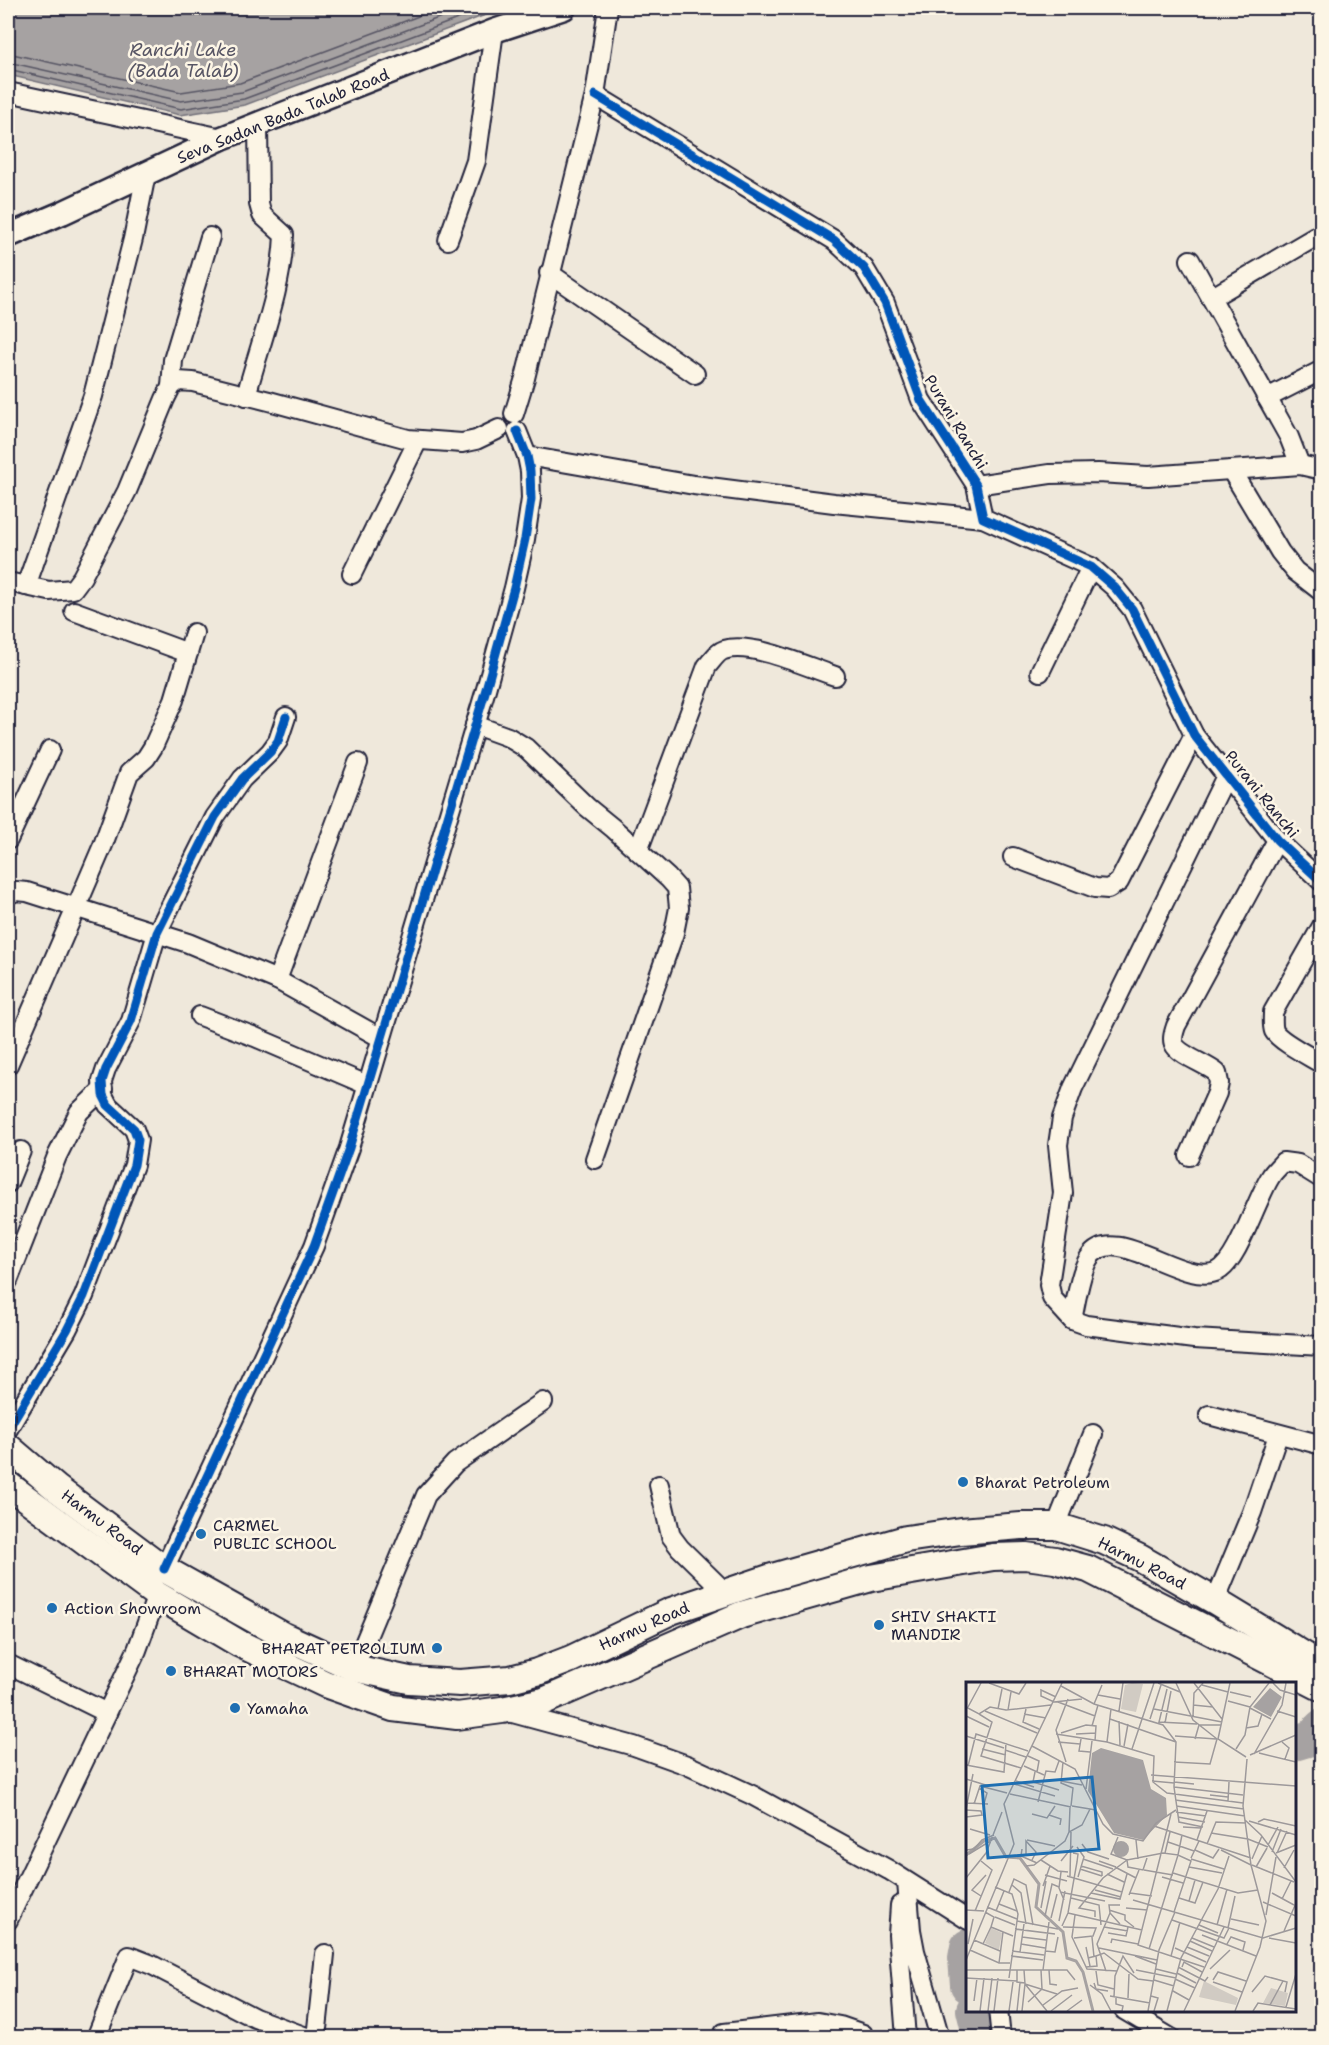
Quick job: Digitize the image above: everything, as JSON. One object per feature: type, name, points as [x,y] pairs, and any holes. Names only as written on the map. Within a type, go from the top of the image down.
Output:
[{"type":"main road","name":"Harmu Road","points":[[8,1447],[56,1488],[164,1569],[284,1636],[354,1668],[409,1680],[432,1683],[475,1682],[537,1672],[571,1659],[670,1611],[769,1578],[906,1539],[973,1530],[1056,1526],[1104,1541],[1215,1601],[1313,1673]]},
{"type":"main road","name":"Harmu Road","points":[[8,1485],[157,1595],[240,1644],[325,1684],[393,1708],[457,1716],[544,1701],[741,1615],[871,1578],[993,1557],[1026,1556],[1055,1560],[1088,1569],[1200,1625],[1313,1673]]},
{"type":"main road","points":[[472,1714],[475,1682]]},
{"type":"street","name":"Seva Sadan Bada Talab Road","points":[[8,236],[222,138],[494,31],[564,8]]},
{"type":"street","points":[[164,1569],[314,1246],[349,1148],[514,588],[531,499],[527,456],[510,424],[525,378],[549,273],[595,95],[608,8]]},
{"type":"street","points":[[448,240],[476,161],[494,31]]},
{"type":"street","points":[[8,92],[222,138]]},
{"type":"street","name":"Purani Ranchi","points":[[595,95],[834,240],[864,268],[885,303],[921,400],[976,485],[983,518],[1091,567],[1115,588],[1132,609],[1194,735],[1277,840],[1322,882]]},
{"type":"street","points":[[246,396],[278,280],[284,235],[262,215],[258,124]]},
{"type":"street","points":[[146,174],[133,239],[93,396],[13,585],[62,591],[73,589],[82,577],[127,491],[171,387],[173,360],[210,237]]},
{"type":"street","points":[[1211,298],[1322,233]]},
{"type":"street","points":[[1190,260],[1288,437],[1300,465]]},
{"type":"street","points":[[549,273],[695,374]]},
{"type":"street","points":[[1267,398],[1322,370]]},
{"type":"street","points":[[171,387],[178,381],[193,382],[408,439],[462,443],[476,440],[510,424]]},
{"type":"street","points":[[352,574],[418,440]]},
{"type":"street","points":[[527,456],[694,485],[834,503],[983,518]]},
{"type":"street","points":[[976,485],[1050,474],[1098,473],[1148,476],[1300,465],[1322,470]]},
{"type":"street","points":[[1231,470],[1280,552],[1295,571],[1322,592]]},
{"type":"street","points":[[1040,672],[1091,567]]},
{"type":"street","points":[[74,611],[188,653]]},
{"type":"street","points":[[8,1065],[103,845],[129,773],[146,758],[153,747],[174,700],[194,633]]},
{"type":"street","points":[[638,851],[707,666],[721,651],[738,647],[756,650],[835,676]]},
{"type":"street","points":[[8,1429],[67,1330],[84,1296],[134,1165],[138,1140],[134,1128],[108,1105],[102,1081],[131,1021],[157,933],[215,817],[242,779],[260,764],[278,741],[286,717]]},
{"type":"street","points":[[475,725],[508,737],[526,748],[677,888],[679,908],[674,933],[595,1159]]},
{"type":"street","points":[[1013,857],[1095,888],[1108,889],[1119,882],[1194,735]]},
{"type":"street","points":[[8,840],[50,750]]},
{"type":"street","points":[[277,980],[358,763]]},
{"type":"street","points":[[1226,776],[1073,1088],[1062,1119],[1058,1145],[1063,1194],[1048,1285],[1052,1298],[1072,1320],[1086,1325],[1194,1339],[1322,1346]]},
{"type":"street","points":[[1189,1156],[1219,1083],[1217,1073],[1209,1066],[1174,1045],[1173,1037],[1176,1026],[1277,840]]},
{"type":"street","points":[[8,895],[16,891],[27,892],[188,943],[277,980],[381,1038]]},
{"type":"street","points":[[1322,926],[1273,1012],[1272,1023],[1275,1032],[1322,1064]]},
{"type":"street","points":[[200,1016],[368,1085]]},
{"type":"street","points":[[8,1281],[57,1155],[79,1112],[103,1089]]},
{"type":"street","points":[[8,1183],[21,1151]]},
{"type":"street","points":[[1072,1320],[1084,1271],[1090,1257],[1102,1248],[1120,1246],[1197,1275],[1218,1271],[1230,1260],[1271,1175],[1283,1162],[1298,1164],[1322,1179]]},
{"type":"street","points":[[354,1668],[426,1495],[455,1463],[543,1402]]},
{"type":"street","points":[[1209,1415],[1322,1445]]},
{"type":"street","points":[[1056,1526],[1093,1434]]},
{"type":"street","points":[[1215,1601],[1252,1512],[1278,1435]]},
{"type":"street","points":[[659,1485],[671,1536],[680,1548],[725,1592]]},
{"type":"street","points":[[9,1912],[137,1650],[157,1595]]},
{"type":"street","points":[[8,1664],[107,1713]]},
{"type":"street","points":[[502,1710],[634,1746],[687,1765],[762,1801],[889,1870],[912,1888],[966,1919]]},
{"type":"street","points":[[906,2037],[898,1935],[899,1909],[912,1888]]},
{"type":"street","points":[[912,1888],[911,1930],[940,2037]]},
{"type":"street","points":[[316,2037],[325,1954]]},
{"type":"street","points":[[96,2037],[129,1956],[152,1965],[255,2018],[309,2037]]},
{"type":"street","points":[[998,2012],[1001,2037]]},
{"type":"street","points":[[1127,2012],[1171,2037]]},
{"type":"street","points":[[724,2033],[818,2022],[840,2026],[867,2036]]},
{"type":"water","name":"Ranchi Lake (Bada Talab)","points":[[8,8],[504,8],[245,105],[180,115],[8,75]]},
{"type":"waterway","points":[[1296,1742],[1311,1738],[1322,1727]]},
{"type":"waterway","points":[[974,2012],[981,2038]]},
{"type":"cycle path","points":[[595,95],[834,240],[864,268],[885,303],[921,400],[976,485],[983,518],[1091,567],[1115,588],[1132,609],[1194,735],[1277,840],[1322,882]]},
{"type":"cycle path","points":[[164,1569],[314,1246],[349,1148],[514,588],[531,499],[527,456],[517,431]]},
{"type":"cycle path","points":[[8,1429],[67,1330],[84,1296],[134,1165],[138,1140],[134,1129],[108,1105],[103,1095],[102,1081],[131,1021],[157,933],[215,817],[242,779],[278,741],[286,717]]},
{"type":"place","name":"Bharat Petroleum","points":[[963,1482]]},
{"type":"place","name":"CARMEL PUBLIC SCHOOL","points":[[201,1534]]},
{"type":"place","name":"Action Showroom","points":[[52,1608]]},
{"type":"place","name":"SHIV SHAKTI MANDIR","points":[[879,1625]]},
{"type":"place","name":"BHARAT PETROLIUM","points":[[437,1648]]},
{"type":"place","name":"BHARAT MOTORS","points":[[171,1671]]},
{"type":"place","name":"Yamaha","points":[[235,1708]]}]
